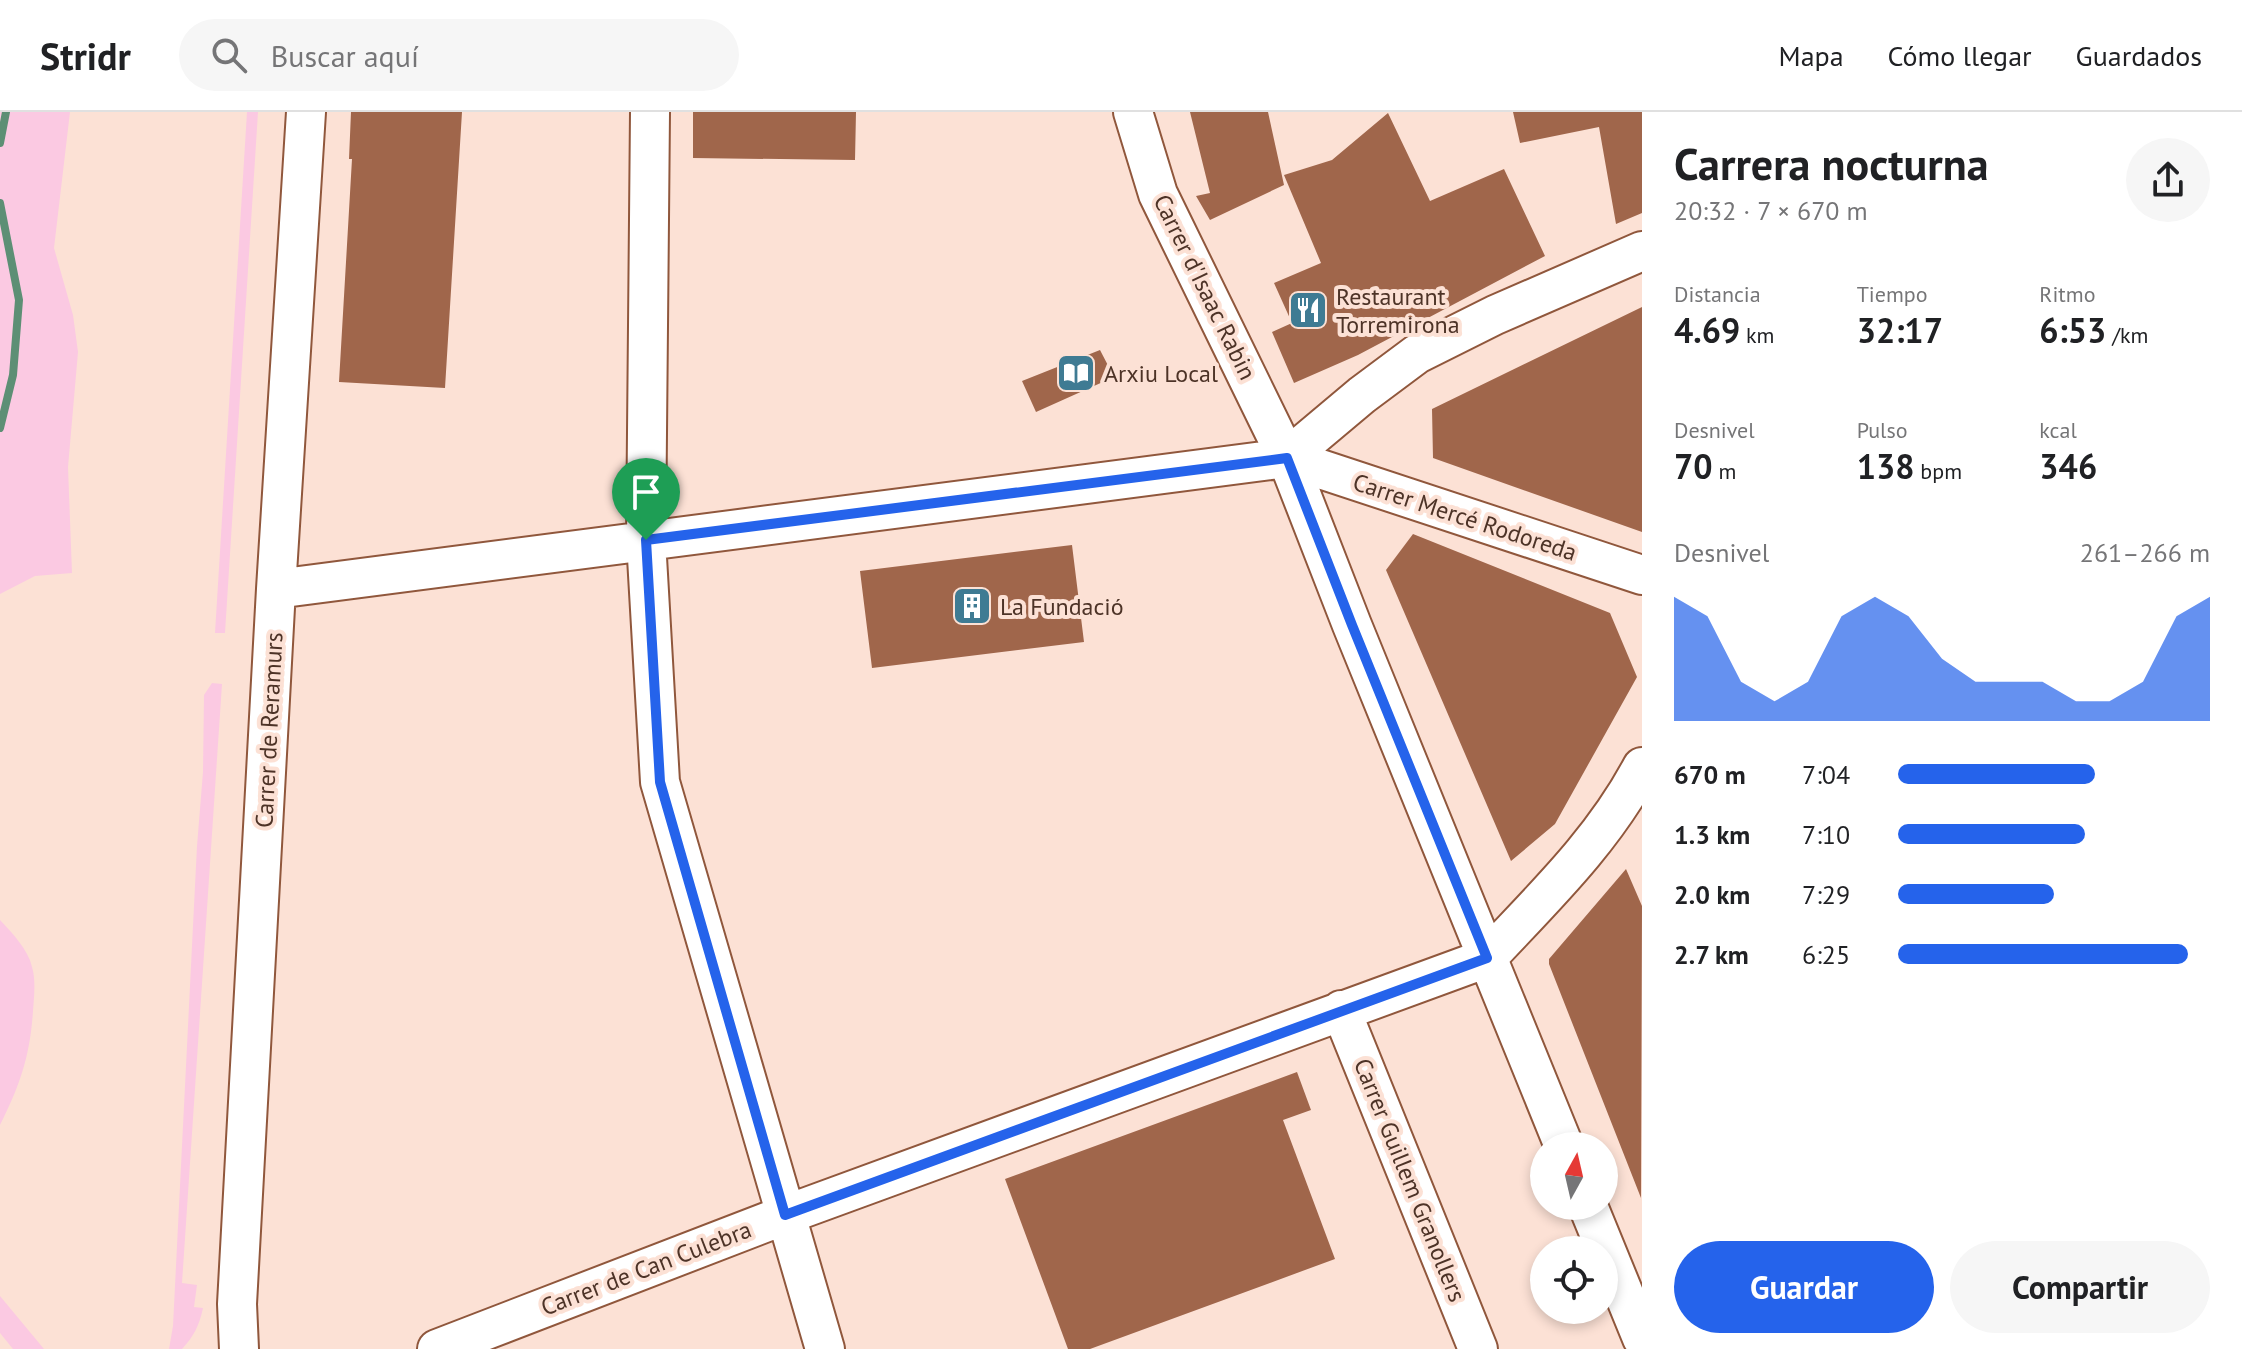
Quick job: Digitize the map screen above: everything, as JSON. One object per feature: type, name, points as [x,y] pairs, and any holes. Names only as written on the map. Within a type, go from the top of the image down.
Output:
[{"type":"street","name":"Carrer de Reramurs","points":[[239,1349],[237,1304],[306,112]]},
{"type":"street","points":[[650,112],[646,540],[660,782],[825,1349]]},
{"type":"street","name":"Carrer d'Isaac Rabin","points":[[1133,112],[1158,194],[1287,458],[1558,1132]]},
{"type":"street","points":[[276,589],[1287,458],[1417,354],[1495,315],[1642,251]]},
{"type":"street","name":"Carrer Mercé Rodoreda","points":[[1287,458],[1642,575]]},
{"type":"street","points":[[1487,958],[1571,870],[1606,825],[1642,767]]},
{"type":"street","name":"Carrer de Can Culebra","points":[[437,1349],[785,1215],[1487,958]]},
{"type":"street","name":"Carrer Guillem Granollers","points":[[1341,1010],[1478,1349]]},
{"type":"street","points":[[1594,1220],[1642,1338]]},
{"type":"shaded area","points":[[0,112],[70,112],[54,248],[73,315],[78,352],[68,467],[72,573],[35,576],[0,594]]},
{"type":"shaded area","points":[[247,112],[258,112],[225,633],[215,633]]},
{"type":"shaded area","points":[[212,683],[222,684],[182,1283],[197,1285],[194,1307],[203,1308],[196,1330],[182,1349],[169,1349],[173,1326],[203,772],[204,695]]},
{"type":"shaded area","points":[[0,920],[30,960],[34,989],[27,1056],[0,1125]]},
{"type":"shaded area","points":[[0,1296],[44,1349],[13,1349],[0,1333]]},
{"type":"building","points":[[351,112],[462,112],[445,388],[339,382],[352,159],[349,159]]},
{"type":"building","points":[[693,112],[856,112],[855,160],[693,158]]},
{"type":"building","points":[[1190,112],[1268,112],[1284,185],[1210,220],[1196,196],[1210,193]]},
{"type":"building","points":[[1513,112],[1642,112],[1642,213],[1616,224],[1599,127],[1520,143]]},
{"type":"building","points":[[1388,113],[1430,201],[1504,169],[1545,256],[1358,355],[1294,383],[1272,332],[1292,323],[1274,283],[1321,263],[1284,175],[1332,160]]},
{"type":"building","points":[[1642,307],[1642,532],[1433,458],[1432,409]]},
{"type":"building","points":[[1100,350],[1114,377],[1036,412],[1022,381]]},
{"type":"building","points":[[1413,534],[1610,613],[1637,677],[1555,824],[1511,861],[1386,570]]},
{"type":"building","name":"La Fundació","points":[[1072,545],[1084,642],[872,668],[860,571]]},
{"type":"building","points":[[1626,869],[1642,906],[1641,1198],[1618,1140],[1618,1132],[1615,1132],[1549,959]]},
{"type":"building","points":[[1297,1072],[1311,1110],[1283,1120],[1335,1259],[1090,1349],[1068,1349],[1005,1179]]},
{"type":"waterway","points":[[0,143],[6,112]]},
{"type":"waterway","points":[[0,203],[19,300],[13,375],[0,428]]},
{"type":"place","name":"Restaurant Torremirona","points":[[1308,310]]},
{"type":"place","name":"Arxiu Local","points":[[1076,373]]},
{"type":"place","name":"La Fundació","points":[[972,606]]},
{"type":"route","points":[[1287,458],[1487,958],[785,1215],[660,782],[646,540],[1287,458]]}]
